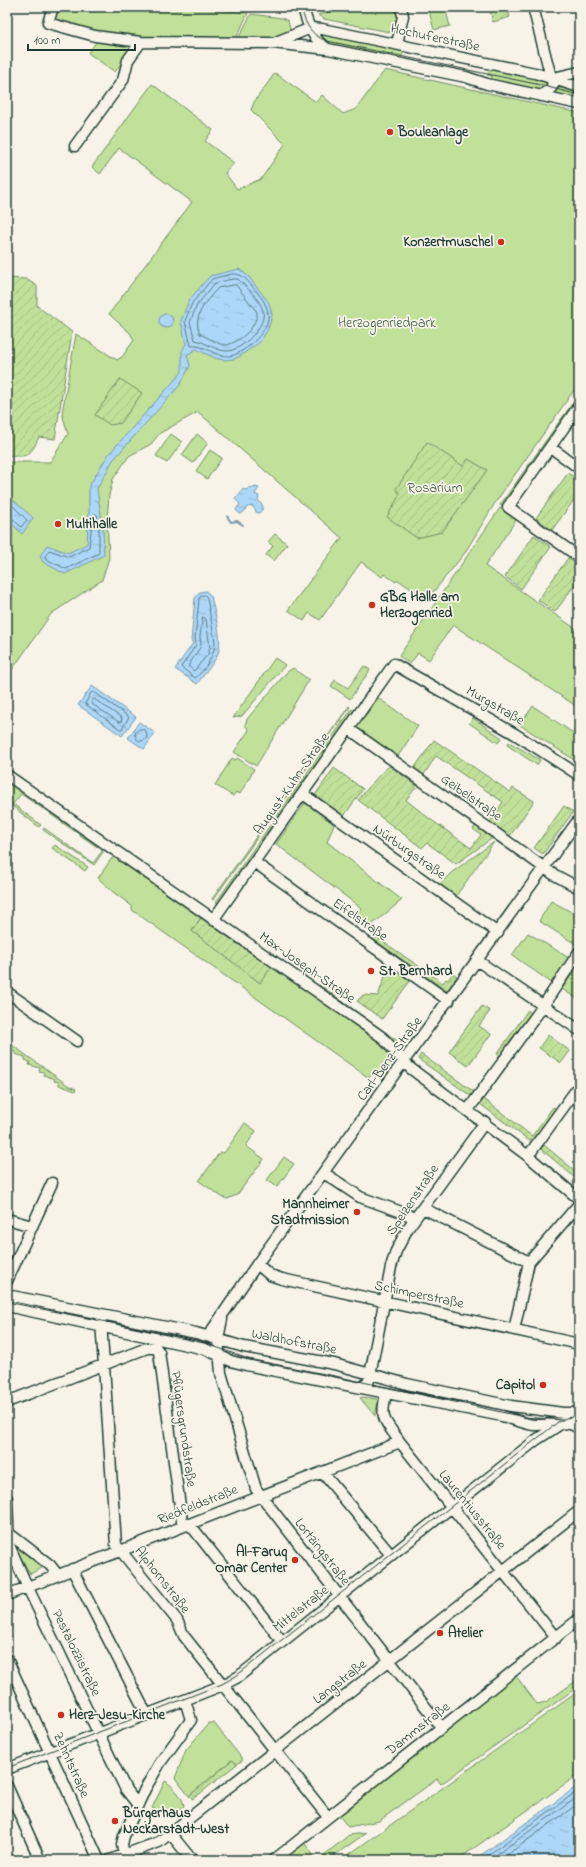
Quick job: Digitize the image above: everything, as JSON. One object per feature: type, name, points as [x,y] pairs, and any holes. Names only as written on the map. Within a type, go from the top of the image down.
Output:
[{"type":"street","points":[[53,7],[48,23],[95,36],[141,42],[300,45],[328,49],[466,77],[487,84],[579,104]]},
{"type":"street","points":[[303,7],[314,36],[328,49]]},
{"type":"street","points":[[396,44],[403,16],[401,7]]},
{"type":"street","points":[[533,7],[553,84],[552,88],[541,96]]},
{"type":"street","points":[[272,44],[311,28]]},
{"type":"street","points":[[300,45],[311,28]]},
{"type":"street","name":"Hochuferstraße","points":[[311,28],[535,73],[579,87]]},
{"type":"street","points":[[75,146],[122,80],[128,60],[141,42]]},
{"type":"street","points":[[552,78],[579,72]]},
{"type":"street","points":[[579,406],[508,507],[579,558]]},
{"type":"street","points":[[550,447],[579,468]]},
{"type":"street","name":"August-Kuhn-Straße","points":[[213,920],[394,664]]},
{"type":"street","name":"Murgstraße","points":[[394,664],[514,734],[579,775]]},
{"type":"street","name":"Geibelstraße","points":[[348,729],[547,870],[579,888]]},
{"type":"street","name":"Max-Joseph-Straße","points":[[7,775],[382,1037],[404,1063],[468,1110],[482,1127],[528,1156],[578,1204]]},
{"type":"street","name":"Nürburgstraße","points":[[303,794],[498,933]]},
{"type":"street","name":"Carl-Benz-Straße","points":[[208,1336],[257,1264],[498,933],[547,870],[579,819]]},
{"type":"street","name":"Eifelstraße","points":[[254,862],[449,1001]]},
{"type":"street","points":[[468,1110],[543,1006],[579,952]]},
{"type":"street","points":[[478,961],[579,1030]]},
{"type":"street","points":[[7,992],[77,1041]]},
{"type":"street","points":[[528,1156],[579,1086]]},
{"type":"street","name":"Spelzenstraße","points":[[371,1374],[384,1302],[396,1251],[414,1219],[482,1127]]},
{"type":"street","points":[[324,1173],[360,1197],[407,1214],[414,1219]]},
{"type":"street","points":[[12,1296],[8,1278],[52,1183]]},
{"type":"street","points":[[514,1330],[529,1262],[578,1204]]},
{"type":"street","points":[[423,1208],[529,1262]]},
{"type":"street","points":[[7,1219],[32,1226]]},
{"type":"street","name":"Schimperstraße","points":[[257,1264],[275,1277],[579,1344]]},
{"type":"street","name":"Waldhofstraße","points":[[12,1296],[208,1336],[371,1374],[407,1384],[511,1406],[563,1413],[578,1413]]},
{"type":"street","points":[[7,1306],[102,1328],[205,1348],[231,1361],[502,1416],[532,1424],[573,1424],[579,1429]]},
{"type":"street","name":"Alphornstraße","points":[[95,1313],[101,1322],[102,1328],[103,1365],[116,1545],[177,1620],[184,1636],[328,1817]]},
{"type":"street","name":"Carl-Benz-Straße","points":[[218,1354],[218,1339],[223,1315]]},
{"type":"street","points":[[205,1348],[218,1339]]},
{"type":"street","points":[[218,1354],[233,1343]]},
{"type":"street","name":"Pflügersgrundstraße","points":[[103,1365],[147,1348],[156,1348],[159,1352],[182,1521],[192,1527],[282,1641]]},
{"type":"street","name":"Lortzingstraße","points":[[218,1354],[221,1373],[256,1489],[442,1728]]},
{"type":"street","points":[[221,1373],[231,1361]]},
{"type":"street","points":[[7,1402],[103,1365]]},
{"type":"street","points":[[360,1388],[369,1382],[371,1374]]},
{"type":"street","name":"Laurentiusstraße","points":[[386,1393],[382,1413],[383,1419],[556,1638]]},
{"type":"street","name":"Mittelstraße","points":[[7,1769],[223,1685],[238,1677],[452,1506],[558,1424],[578,1413]]},
{"type":"street","name":"Riedfeldstraße","points":[[7,1595],[57,1574],[121,1551],[260,1495],[400,1442]]},
{"type":"street","points":[[322,1472],[391,1555]]},
{"type":"street","name":"Pestalozzistraße","points":[[7,1498],[7,1532],[9,1544],[27,1586],[100,1733],[126,1790],[138,1805]]},
{"type":"street","name":"Langstraße","points":[[110,1860],[159,1842],[579,1511]]},
{"type":"street","points":[[7,1532],[50,1565],[57,1574]]},
{"type":"street","points":[[72,1569],[147,1715]]},
{"type":"street","name":"Dammstraße","points":[[274,1860],[579,1619]]},
{"type":"street","name":"Zehntstraße","points":[[7,1659],[99,1860]]},
{"type":"street","points":[[124,1855],[122,1844],[124,1836],[138,1805],[160,1763],[191,1720],[185,1700]]},
{"type":"street","points":[[7,1786],[40,1860]]},
{"type":"street","points":[[170,1833],[192,1860]]},
{"type":"green space","points":[[56,7],[193,7],[248,13],[236,39],[154,38],[97,32],[58,22],[55,19]]},
{"type":"green space","points":[[348,7],[396,7],[398,15],[394,33],[324,19],[318,15]]},
{"type":"green space","points":[[428,7],[445,7],[450,26],[434,30]]},
{"type":"green space","points":[[489,7],[507,7],[510,17],[493,22]]},
{"type":"green space","points":[[251,14],[282,18],[288,21],[291,33],[275,38],[238,39]]},
{"type":"green space","points":[[319,34],[402,47],[401,51],[405,52],[397,60],[329,46]]},
{"type":"green space","points":[[97,41],[130,46],[131,50],[115,72],[88,53]]},
{"type":"green space","points":[[494,67],[551,81],[540,90],[491,80],[492,76],[487,75]]},
{"type":"green space","name":"Herzogenriedpark","points":[[385,70],[579,113],[579,383],[495,503],[464,554],[427,600],[398,580],[396,582],[384,574],[382,577],[361,562],[320,620],[309,613],[304,621],[288,610],[342,538],[198,412],[160,433],[151,444],[129,456],[113,479],[109,495],[107,519],[109,558],[102,580],[51,614],[7,677],[7,462],[50,462],[68,434],[62,413],[76,334],[117,360],[122,357],[134,340],[130,333],[109,314],[192,202],[119,148],[100,174],[92,167],[152,84],[213,130],[205,141],[234,163],[225,173],[237,189],[261,179],[285,144],[251,110],[254,102],[275,73],[316,102],[322,95],[343,114],[356,109]]},
{"type":"green space","points":[[565,86],[579,90],[579,100],[551,93]]},
{"type":"green space","points":[[7,278],[26,279],[37,286],[37,306],[72,332],[55,439],[39,437],[30,452],[24,456],[7,455]]},
{"type":"green space","points":[[120,379],[142,393],[121,423],[110,425],[95,415]]},
{"type":"green space","points":[[579,394],[579,401],[504,508],[500,505]]},
{"type":"green space","points":[[171,434],[182,442],[167,463],[156,456]]},
{"type":"green space","points":[[197,434],[208,443],[193,463],[182,455]]},
{"type":"green space","name":"Rosarium","points":[[427,442],[463,466],[468,459],[487,470],[442,532],[417,538],[387,517],[400,494],[396,489]]},
{"type":"green space","points":[[210,450],[222,458],[207,479],[196,471]]},
{"type":"green space","points":[[568,473],[579,481],[579,493],[552,530],[536,518]]},
{"type":"green space","points":[[500,508],[516,520],[485,566],[579,631],[579,708],[453,625],[429,660],[418,653],[410,664],[399,656]]},
{"type":"green space","points":[[275,534],[287,544],[274,561],[266,555],[273,546],[268,542]]},
{"type":"green space","points":[[534,535],[551,547],[521,589],[505,577]]},
{"type":"green space","points":[[568,558],[579,566],[579,579],[555,612],[538,600]]},
{"type":"green space","points":[[275,658],[285,665],[242,716],[233,718]]},
{"type":"green space","points":[[364,666],[370,670],[350,699],[331,686],[335,680],[348,688]]},
{"type":"green space","points":[[293,668],[309,680],[256,766],[234,752],[249,730],[245,725],[247,719],[287,672]]},
{"type":"green space","points":[[378,698],[418,726],[398,756],[357,728]]},
{"type":"green space","points":[[349,706],[350,707],[213,900],[212,899]]},
{"type":"green space","points":[[533,706],[579,737],[579,763],[520,725]]},
{"type":"green space","points":[[352,709],[355,712],[219,904],[216,902]]},
{"type":"green space","points":[[473,718],[502,738],[498,743],[469,723]]},
{"type":"green space","points":[[434,740],[510,792],[513,788],[534,801],[510,836],[490,822],[503,802],[436,756],[423,776],[413,770]]},
{"type":"green space","points":[[509,742],[540,760],[537,765],[507,745]]},
{"type":"green space","points":[[232,758],[235,760],[237,758],[254,769],[240,794],[236,792],[233,796],[215,785]]},
{"type":"green space","points":[[390,766],[417,786],[406,800],[471,848],[481,835],[473,829],[477,824],[494,837],[456,864],[427,843],[422,848],[358,800]]},
{"type":"green space","points":[[334,768],[363,789],[344,816],[315,795]]},
{"type":"green space","points":[[13,783],[46,806],[43,809],[21,794],[13,804],[41,825],[39,827],[7,802],[7,785]]},
{"type":"green space","points":[[305,803],[334,824],[327,842],[402,900],[367,929],[354,919],[361,908],[276,844]]},
{"type":"green space","points":[[564,806],[573,812],[543,854],[534,848]]},
{"type":"green space","points":[[53,810],[103,846],[103,852],[94,865],[43,830],[44,828],[93,863],[102,851],[102,846],[99,845],[97,847],[50,814]]},
{"type":"green space","points":[[494,842],[456,896],[439,885],[451,873]]},
{"type":"green space","points":[[55,845],[88,867],[85,871],[52,848]]},
{"type":"green space","points":[[117,856],[202,916],[192,931],[260,982],[272,966],[377,1041],[396,1063],[383,1080],[373,1073],[369,1078],[132,910],[132,906],[113,892],[98,878],[112,858]]},
{"type":"green space","points":[[551,901],[579,916],[579,941],[577,945],[539,921]]},
{"type":"green space","points":[[202,916],[272,966],[260,983],[192,931]]},
{"type":"green space","points":[[528,933],[569,958],[553,984],[512,955]]},
{"type":"green space","points":[[375,936],[443,983],[446,979],[448,980],[453,973],[457,976],[447,991],[373,939]]},
{"type":"green space","points":[[385,963],[410,981],[382,1019],[357,1001],[363,995],[378,996],[385,976]]},
{"type":"green space","points":[[579,964],[579,1000],[562,989]]},
{"type":"green space","points":[[320,985],[403,1045],[402,1047],[394,1043],[393,1040],[318,986]]},
{"type":"green space","points":[[482,1006],[490,1011],[479,1026],[491,1034],[468,1066],[449,1052]]},
{"type":"green space","points":[[528,1010],[531,1013],[500,1056],[497,1054]]},
{"type":"green space","points":[[548,1035],[570,1051],[561,1063],[539,1048]]},
{"type":"green space","points":[[12,1045],[69,1086],[76,1089],[75,1091],[59,1085],[59,1082],[54,1081],[55,1079],[44,1075],[44,1072],[39,1071],[40,1068],[29,1065],[30,1062],[25,1060],[25,1057],[15,1054],[15,1052],[10,1050]]},
{"type":"green space","points":[[421,1054],[474,1092],[471,1096],[418,1059]]},
{"type":"green space","points":[[484,1099],[532,1136],[553,1107],[556,1109],[531,1142],[480,1104]]},
{"type":"green space","points":[[245,1123],[256,1131],[246,1146],[264,1159],[237,1195],[227,1199],[199,1181],[220,1152],[224,1153]]},
{"type":"green space","points":[[544,1145],[579,1174],[579,1181],[541,1149]]},
{"type":"green space","points":[[284,1157],[294,1164],[277,1187],[267,1180]]},
{"type":"green space","points":[[360,1398],[377,1399],[378,1402],[375,1416]]},
{"type":"green space","points":[[19,1548],[42,1568],[30,1574],[17,1550]]},
{"type":"green space","points":[[516,1676],[537,1704],[546,1702],[579,1679],[579,1686],[441,1784],[437,1779],[379,1821],[348,1827],[338,1814]]},
{"type":"green space","points":[[579,1691],[579,1774],[457,1860],[341,1860]]},
{"type":"green space","points":[[209,1723],[214,1723],[243,1760],[237,1764],[232,1760],[189,1796],[175,1778],[186,1750]]},
{"type":"green space","points":[[232,1760],[237,1764],[193,1799],[189,1796]]},
{"type":"green space","points":[[165,1781],[177,1792],[182,1799],[184,1806],[171,1817],[152,1808]]},
{"type":"green space","points":[[366,1833],[328,1860],[318,1860],[349,1835]]},
{"type":"green space","points":[[303,1841],[317,1860],[279,1860]]},
{"type":"water","points":[[239,269],[248,276],[269,303],[272,315],[268,329],[260,342],[234,359],[223,360],[215,358],[196,349],[187,355],[190,366],[180,385],[113,460],[97,489],[103,528],[104,555],[65,574],[43,562],[40,556],[47,545],[68,553],[87,544],[89,486],[108,455],[182,372],[182,351],[186,344],[181,321],[189,300],[210,276]]},
{"type":"water","points":[[163,314],[169,314],[173,318],[173,324],[169,328],[163,328],[159,324],[159,318]]},
{"type":"water","points":[[250,487],[259,488],[255,494],[259,496],[258,500],[263,506],[262,510],[259,513],[256,512],[253,506],[247,507],[244,512],[240,514],[236,510],[240,504],[235,499],[240,494],[242,489],[246,490]]},
{"type":"water","points":[[7,496],[33,518],[22,534],[7,518]]},
{"type":"water","points":[[206,591],[211,596],[219,631],[220,644],[219,650],[210,668],[197,684],[175,669],[193,643],[191,641],[195,598],[200,592]]},
{"type":"water","points":[[92,686],[136,717],[122,736],[78,705]]},
{"type":"water","points":[[139,722],[155,733],[144,749],[128,738]]},
{"type":"water","points":[[579,1785],[579,1860],[474,1860]]},
{"type":"waterway","points":[[227,516],[231,522],[237,521],[243,525]]},
{"type":"tram line","points":[[301,7],[304,18],[312,32],[327,41],[536,84],[579,95]]},
{"type":"tram line","points":[[7,1302],[197,1340],[248,1359],[335,1376],[524,1417],[561,1420]]},
{"type":"tram line","points":[[7,1768],[222,1684],[236,1676],[558,1422],[566,1418],[579,1416]]},
{"type":"place","name":"Bouleanlage","points":[[390,132]]},
{"type":"place","name":"Konzertmuschel","points":[[501,242]]},
{"type":"place","name":"Multihalle","points":[[58,524]]},
{"type":"place","name":"GBG Halle am Herzogenried","points":[[372,605]]},
{"type":"place","name":"St. Bernhard","points":[[371,971]]},
{"type":"place","name":"Mannheimer Stadtmission","points":[[357,1212]]},
{"type":"place","name":"Capitol","points":[[543,1385]]},
{"type":"place","name":"Al-Faruq Omar Center","points":[[295,1560]]},
{"type":"place","name":"Atelier","points":[[440,1633]]},
{"type":"place","name":"Herz-Jesu-Kirche","points":[[61,1715]]},
{"type":"place","name":"Bürgerhaus Neckarstadt-West","points":[[115,1821]]}]
